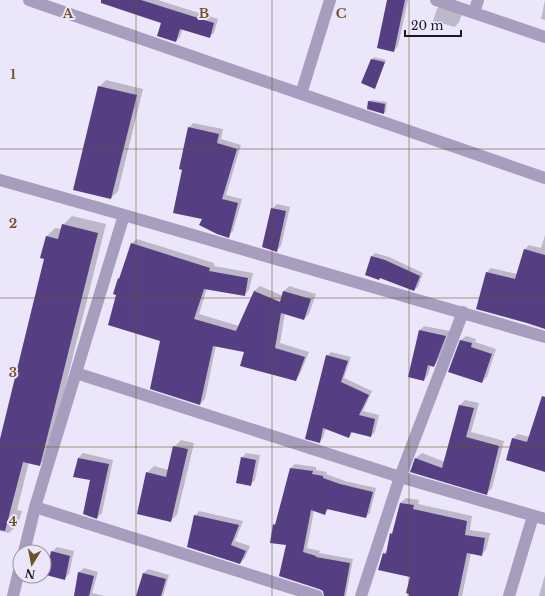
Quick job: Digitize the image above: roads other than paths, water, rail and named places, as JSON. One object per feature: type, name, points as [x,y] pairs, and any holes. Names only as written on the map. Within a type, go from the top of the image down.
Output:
[{"type":"street","points":[[29,0],[545,178]]},
{"type":"street","points":[[301,94],[330,0]]},
{"type":"street","points":[[436,0],[545,37]]},
{"type":"street","points":[[474,13],[478,0]]},
{"type":"street","points":[[0,180],[545,336]]},
{"type":"street","points":[[26,544],[124,215]]},
{"type":"street","points":[[361,596],[400,477],[463,312]]},
{"type":"street","points":[[76,373],[400,477],[545,519]]},
{"type":"street","points":[[36,507],[317,596]]},
{"type":"street","points":[[509,596],[533,516]]},
{"type":"street","points":[[13,596],[16,584]]}]
